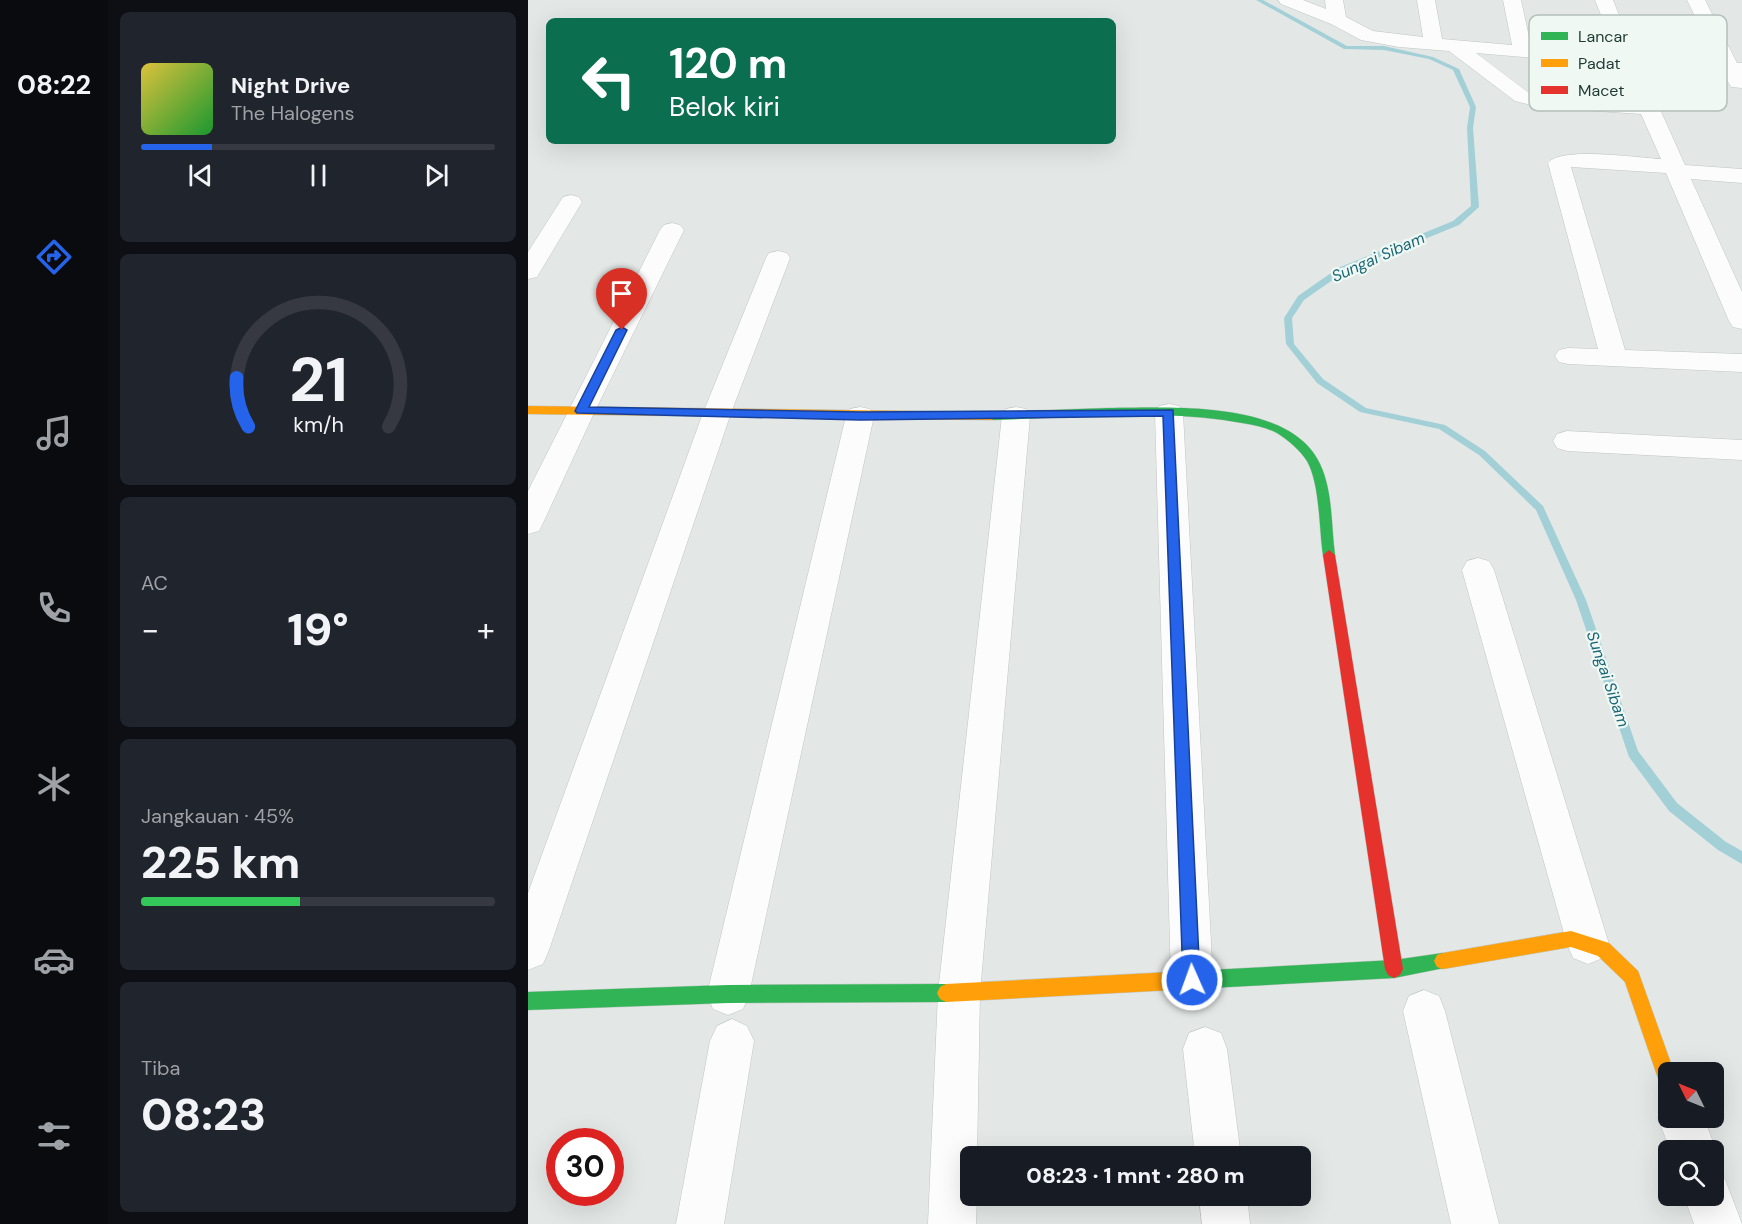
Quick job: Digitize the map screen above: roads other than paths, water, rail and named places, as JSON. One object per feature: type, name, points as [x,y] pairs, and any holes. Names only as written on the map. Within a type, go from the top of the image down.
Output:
[{"type":"street","points":[[1287,0],[1337,20],[1368,36],[1529,52]]},
{"type":"street","points":[[1334,0],[1337,20]]},
{"type":"street","points":[[1426,0],[1433,44]]},
{"type":"street","points":[[1512,0],[1523,51]]},
{"type":"street","points":[[1604,0],[1610,15]]},
{"type":"street","points":[[1696,0],[1705,15]]},
{"type":"street","points":[[1455,45],[1522,97],[1529,99]]},
{"type":"street","points":[[1727,53],[1736,69],[1742,89]]},
{"type":"street","points":[[1649,111],[1742,321]]},
{"type":"street","points":[[1614,357],[1559,163],[1569,160],[1742,176]]},
{"type":"street","points":[[528,272],[571,202]]},
{"type":"street","points":[[528,523],[581,411],[672,230]]},
{"type":"street","points":[[528,950],[717,413],[778,258]]},
{"type":"street","points":[[1568,356],[1742,363]]},
{"type":"street","points":[[528,411],[860,416],[1016,416],[1169,412],[1243,419],[1270,425],[1296,437],[1316,468],[1394,969]]},
{"type":"street","points":[[1169,412],[1192,980]]},
{"type":"street","points":[[728,994],[860,416]]},
{"type":"street","points":[[952,1224],[959,993],[1016,416]]},
{"type":"street","points":[[1567,441],[1742,450]]},
{"type":"street","points":[[1478,570],[1588,944]]},
{"type":"street","points":[[528,1001],[728,994],[959,993],[1394,969],[1571,939],[1603,948],[1632,977],[1661,1062]]},
{"type":"street","points":[[1424,1011],[1475,1224]]},
{"type":"street","points":[[700,1224],[732,1041]]},
{"type":"street","points":[[1205,1049],[1217,1146]]},
{"type":"street","points":[[1224,1206],[1226,1224]]},
{"type":"street","points":[[1712,1206],[1718,1224]]},
{"type":"waterway","name":"Sungai Sibam","points":[[1259,0],[1346,48],[1384,48],[1431,58],[1456,69],[1473,107],[1470,128],[1475,207],[1456,223],[1341,270],[1301,298],[1288,318],[1290,344],[1320,381],[1363,410],[1442,427],[1482,453],[1540,508],[1581,600],[1633,753],[1673,807],[1722,846],[1742,858]]}]
